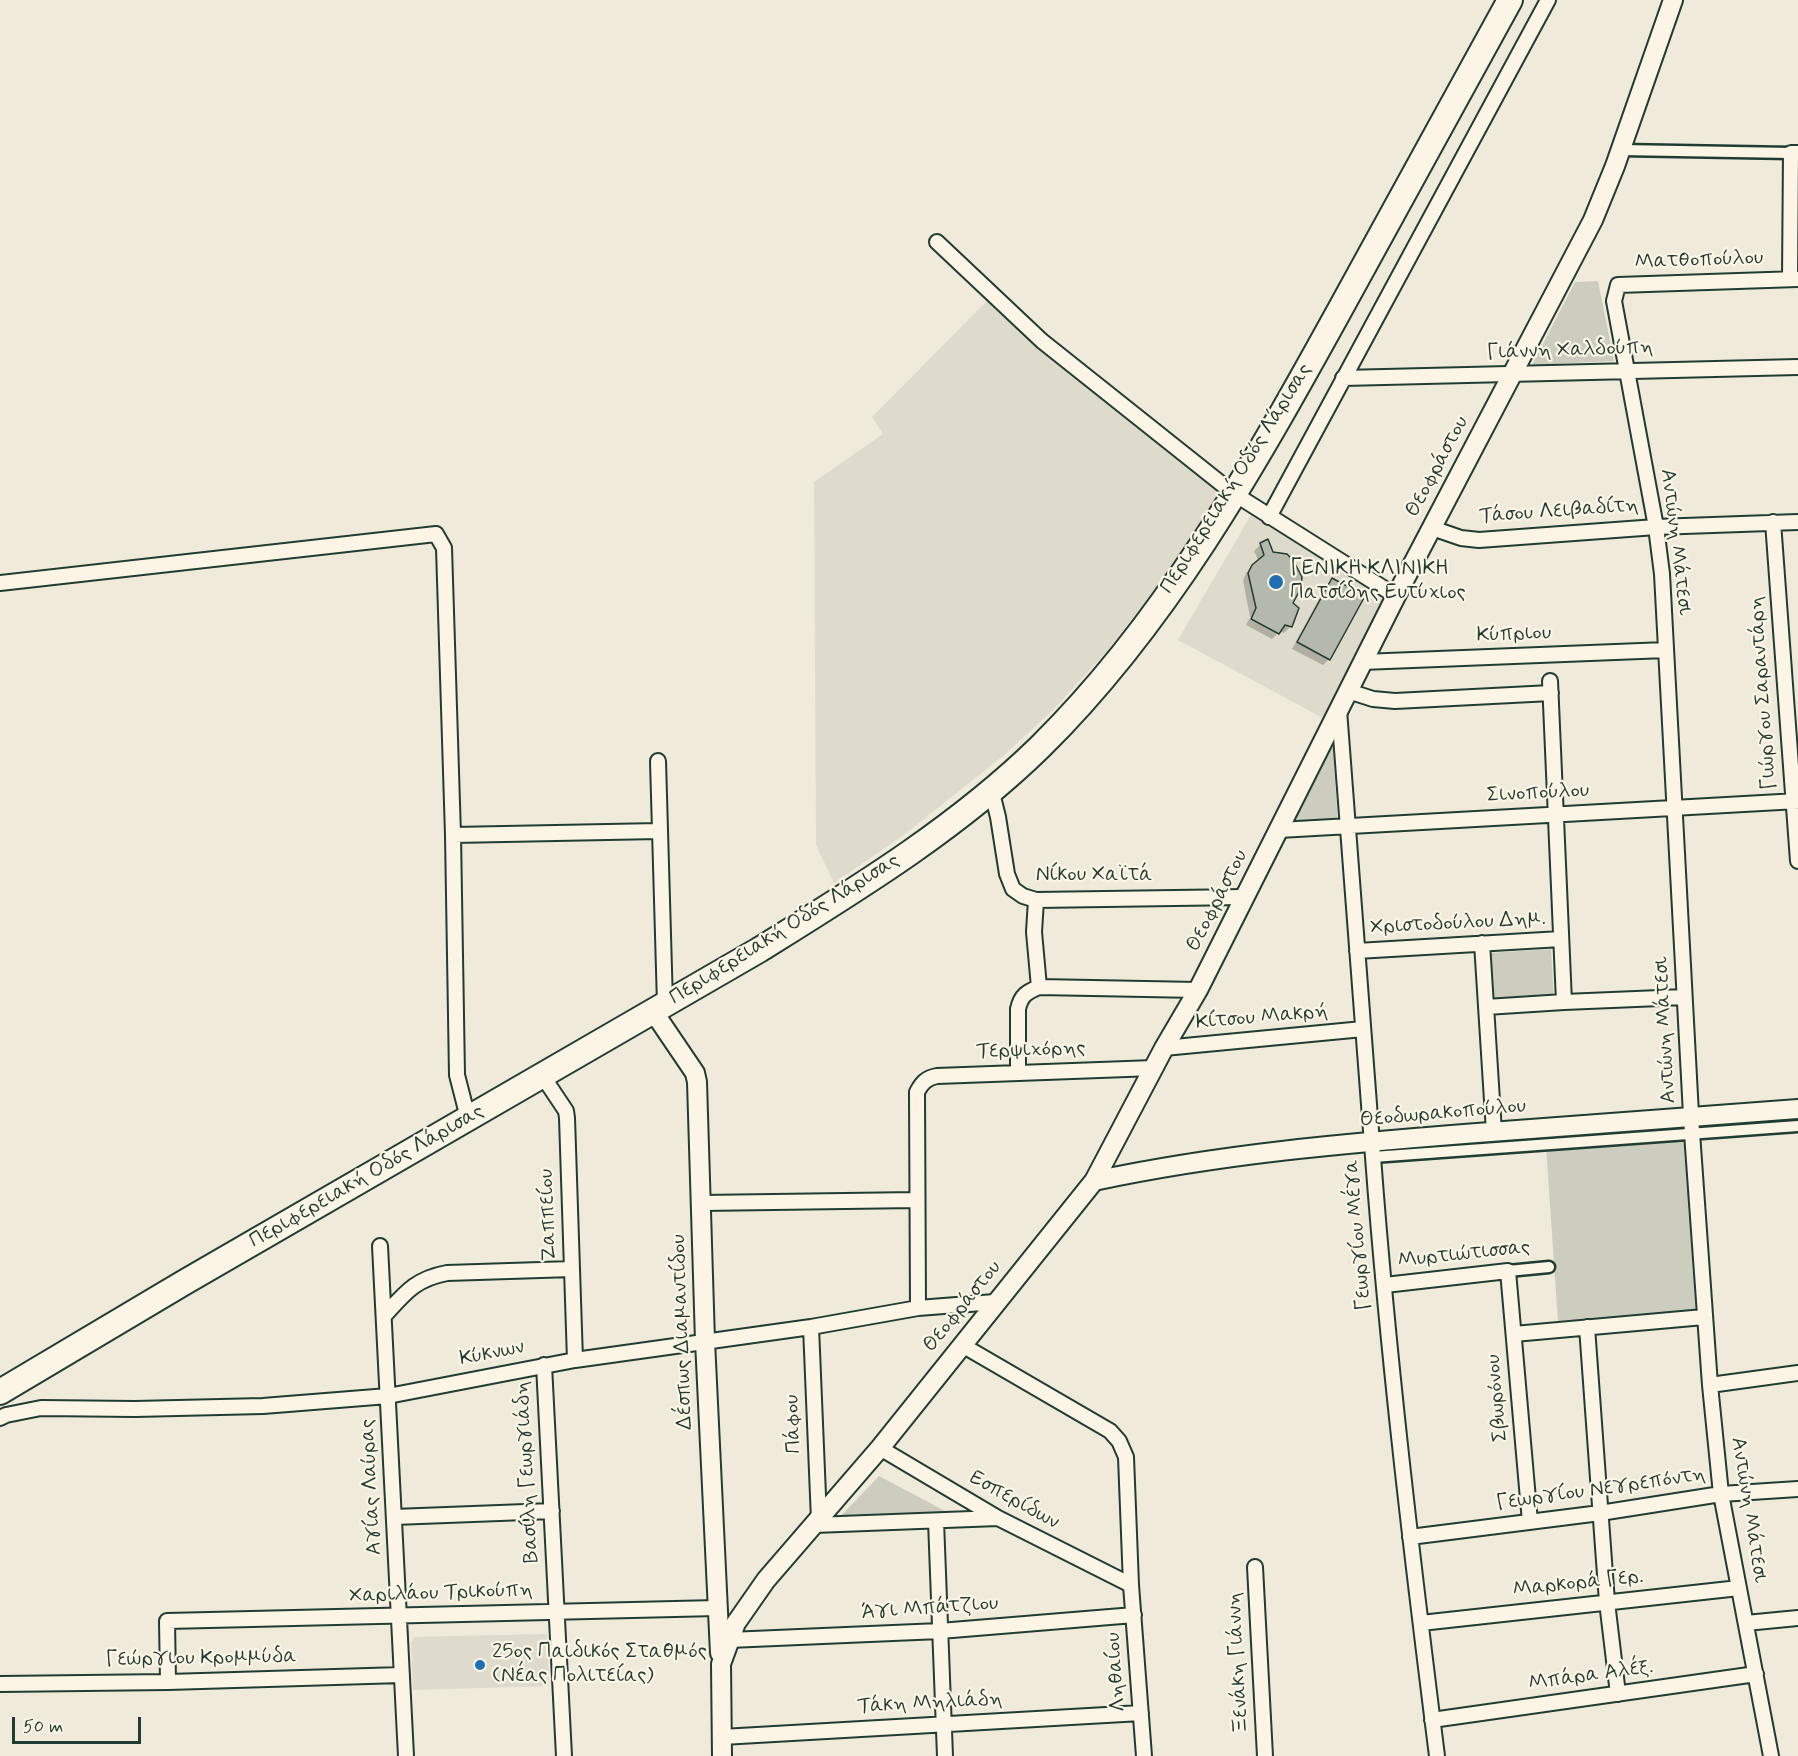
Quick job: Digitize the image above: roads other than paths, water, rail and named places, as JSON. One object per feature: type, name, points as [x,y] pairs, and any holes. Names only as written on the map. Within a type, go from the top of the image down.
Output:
[{"type":"highway","name":"Περιφερειακή Οδός Λάρισας","points":[[2,1408],[185,1282],[759,950],[853,892],[914,850],[1037,749],[1083,702],[1111,668],[1176,581],[1233,493],[1308,366],[1510,0]]},
{"type":"street","points":[[1269,518],[1548,0]]},
{"type":"street","name":"Θεοφράστου","points":[[722,1756],[721,1664],[736,1623],[756,1593],[880,1448],[1094,1181],[1164,1048],[1198,990],[1362,662],[1593,220],[1621,150],[1673,0]]},
{"type":"street","points":[[1621,150],[1795,153],[1794,279]]},
{"type":"street","points":[[937,242],[1048,347],[1233,493],[1269,518],[1396,596]]},
{"type":"street","name":"Ματθοπούλου","points":[[1614,301],[1618,285],[1794,279]]},
{"type":"street","name":"Αντώνη Μάτεσι","points":[[1614,301],[1656,527],[1662,574],[1684,997],[1704,1317],[1721,1494],[1771,1756]]},
{"type":"street","name":"Γιάννη Χαλδούπη","points":[[1343,378],[1798,367]]},
{"type":"street","name":"Γιώργου Σαραντάρη","points":[[1773,522],[1796,801],[1798,861]]},
{"type":"street","name":"Τάσου Λειβαδίτη","points":[[1432,528],[1461,538],[1479,540],[1656,527],[1798,522]]},
{"type":"street","points":[[0,583],[435,534],[444,548],[453,835],[457,1075],[468,1118]]},
{"type":"street","name":"Κύπριου","points":[[1362,662],[1666,650]]},
{"type":"street","points":[[1348,691],[1373,699],[1395,701],[1550,687],[1564,1002]]},
{"type":"street","name":"Γεωργίου Μέγα","points":[[1339,709],[1385,1285],[1410,1537],[1437,1756]]},
{"type":"street","points":[[658,761],[659,1007]]},
{"type":"street","name":"Νίκου Χαϊτά","points":[[991,789],[998,817],[1006,874],[1013,889],[1023,896],[1036,900],[1244,897]]},
{"type":"street","name":"Σινοπούλου","points":[[1280,830],[1796,801]]},
{"type":"street","points":[[453,835],[659,831]]},
{"type":"street","points":[[1036,900],[1034,932],[1039,987]]},
{"type":"street","name":"Χριστοδούλου Δημ.","points":[[1357,951],[1561,939]]},
{"type":"street","points":[[1482,943],[1494,1132]]},
{"type":"street","points":[[1018,1072],[1020,1000],[1027,992],[1039,987],[1198,990]]},
{"type":"street","points":[[1486,1007],[1684,997]]},
{"type":"street","name":"Δέσπως Διαμαντίδου","points":[[659,1007],[695,1073],[697,1082],[705,1341],[721,1664]]},
{"type":"street","name":"Κίτσου Μακρή","points":[[1164,1048],[1363,1029]]},
{"type":"street","name":"Τερψιχόρης","points":[[916,1200],[916,1092],[928,1078],[1018,1072],[1154,1068]]},
{"type":"street","name":"Ζαππείου","points":[[542,1075],[566,1111],[567,1118],[575,1360]]},
{"type":"street","name":"Θεοδωρακοπούλου","points":[[1094,1181],[1221,1158],[1373,1149],[1494,1132],[1692,1125],[1798,1109]]},
{"type":"street","points":[[1373,1149],[1692,1125],[1798,1126]]},
{"type":"street","points":[[702,1203],[916,1200],[918,1308]]},
{"type":"street","name":"Αγίας Λαύρας","points":[[380,1246],[406,1756]]},
{"type":"street","name":"Μυρτιώτισσας","points":[[1385,1285],[1549,1267]]},
{"type":"street","points":[[384,1316],[414,1285],[429,1276],[447,1273],[572,1269]]},
{"type":"street","name":"Σβωρόνου","points":[[1508,1270],[1530,1522]]},
{"type":"street","name":"Κύκνων","points":[[2,1408],[135,1409],[262,1406],[388,1396],[575,1360],[812,1327],[918,1308],[996,1302]]},
{"type":"street","points":[[1514,1334],[1704,1317]]},
{"type":"street","name":"Πάφου","points":[[812,1327],[817,1523]]},
{"type":"street","points":[[1587,1327],[1607,1602],[1618,1694]]},
{"type":"street","name":"Ληθαίου","points":[[962,1345],[1110,1431],[1119,1441],[1126,1457],[1131,1585],[1144,1756]]},
{"type":"street","name":"Βασίλη Γεωργιάδη","points":[[544,1365],[564,1756]]},
{"type":"street","points":[[1710,1385],[1798,1373]]},
{"type":"street","name":"Εσπερίδων","points":[[880,1448],[998,1518],[1131,1585]]},
{"type":"street","name":"Γεωργίου Νεγρεπόντη","points":[[1410,1537],[1600,1513],[1721,1494],[1798,1489]]},
{"type":"street","points":[[394,1517],[552,1511]]},
{"type":"street","points":[[817,1523],[998,1518]]},
{"type":"street","points":[[936,1521],[945,1756]]},
{"type":"street","name":"Ξενάκη Γιάννη","points":[[1255,1567],[1265,1756]]},
{"type":"street","name":"Μαρκορά Γερ.","points":[[1421,1623],[1739,1588]]},
{"type":"street","name":"Χαριλάου Τρικούπη","points":[[168,1682],[166,1621],[717,1608]]},
{"type":"street","name":"Άγι Μπάτζιου","points":[[729,1640],[940,1631],[1134,1615]]},
{"type":"street","points":[[1746,1623],[1798,1618]]},
{"type":"street","name":"Μπάρα Αλέξ.","points":[[1432,1720],[1756,1674]]},
{"type":"street","name":"Γεώργιου Κρομμύδα","points":[[0,1684],[402,1675]]},
{"type":"street","name":"Τάκη Μηλιάδη","points":[[722,1737],[1141,1713]]},
{"type":"place","name":"ΓΕΝΙΚΗ ΚΛΙΝΙΚΗ Πατσίδης Ευτύχιος","points":[[1276,582]]},
{"type":"place","name":"25ος Παιδικός Σταθμός (Νέας Πολιτείας)","points":[[480,1665]]}]
